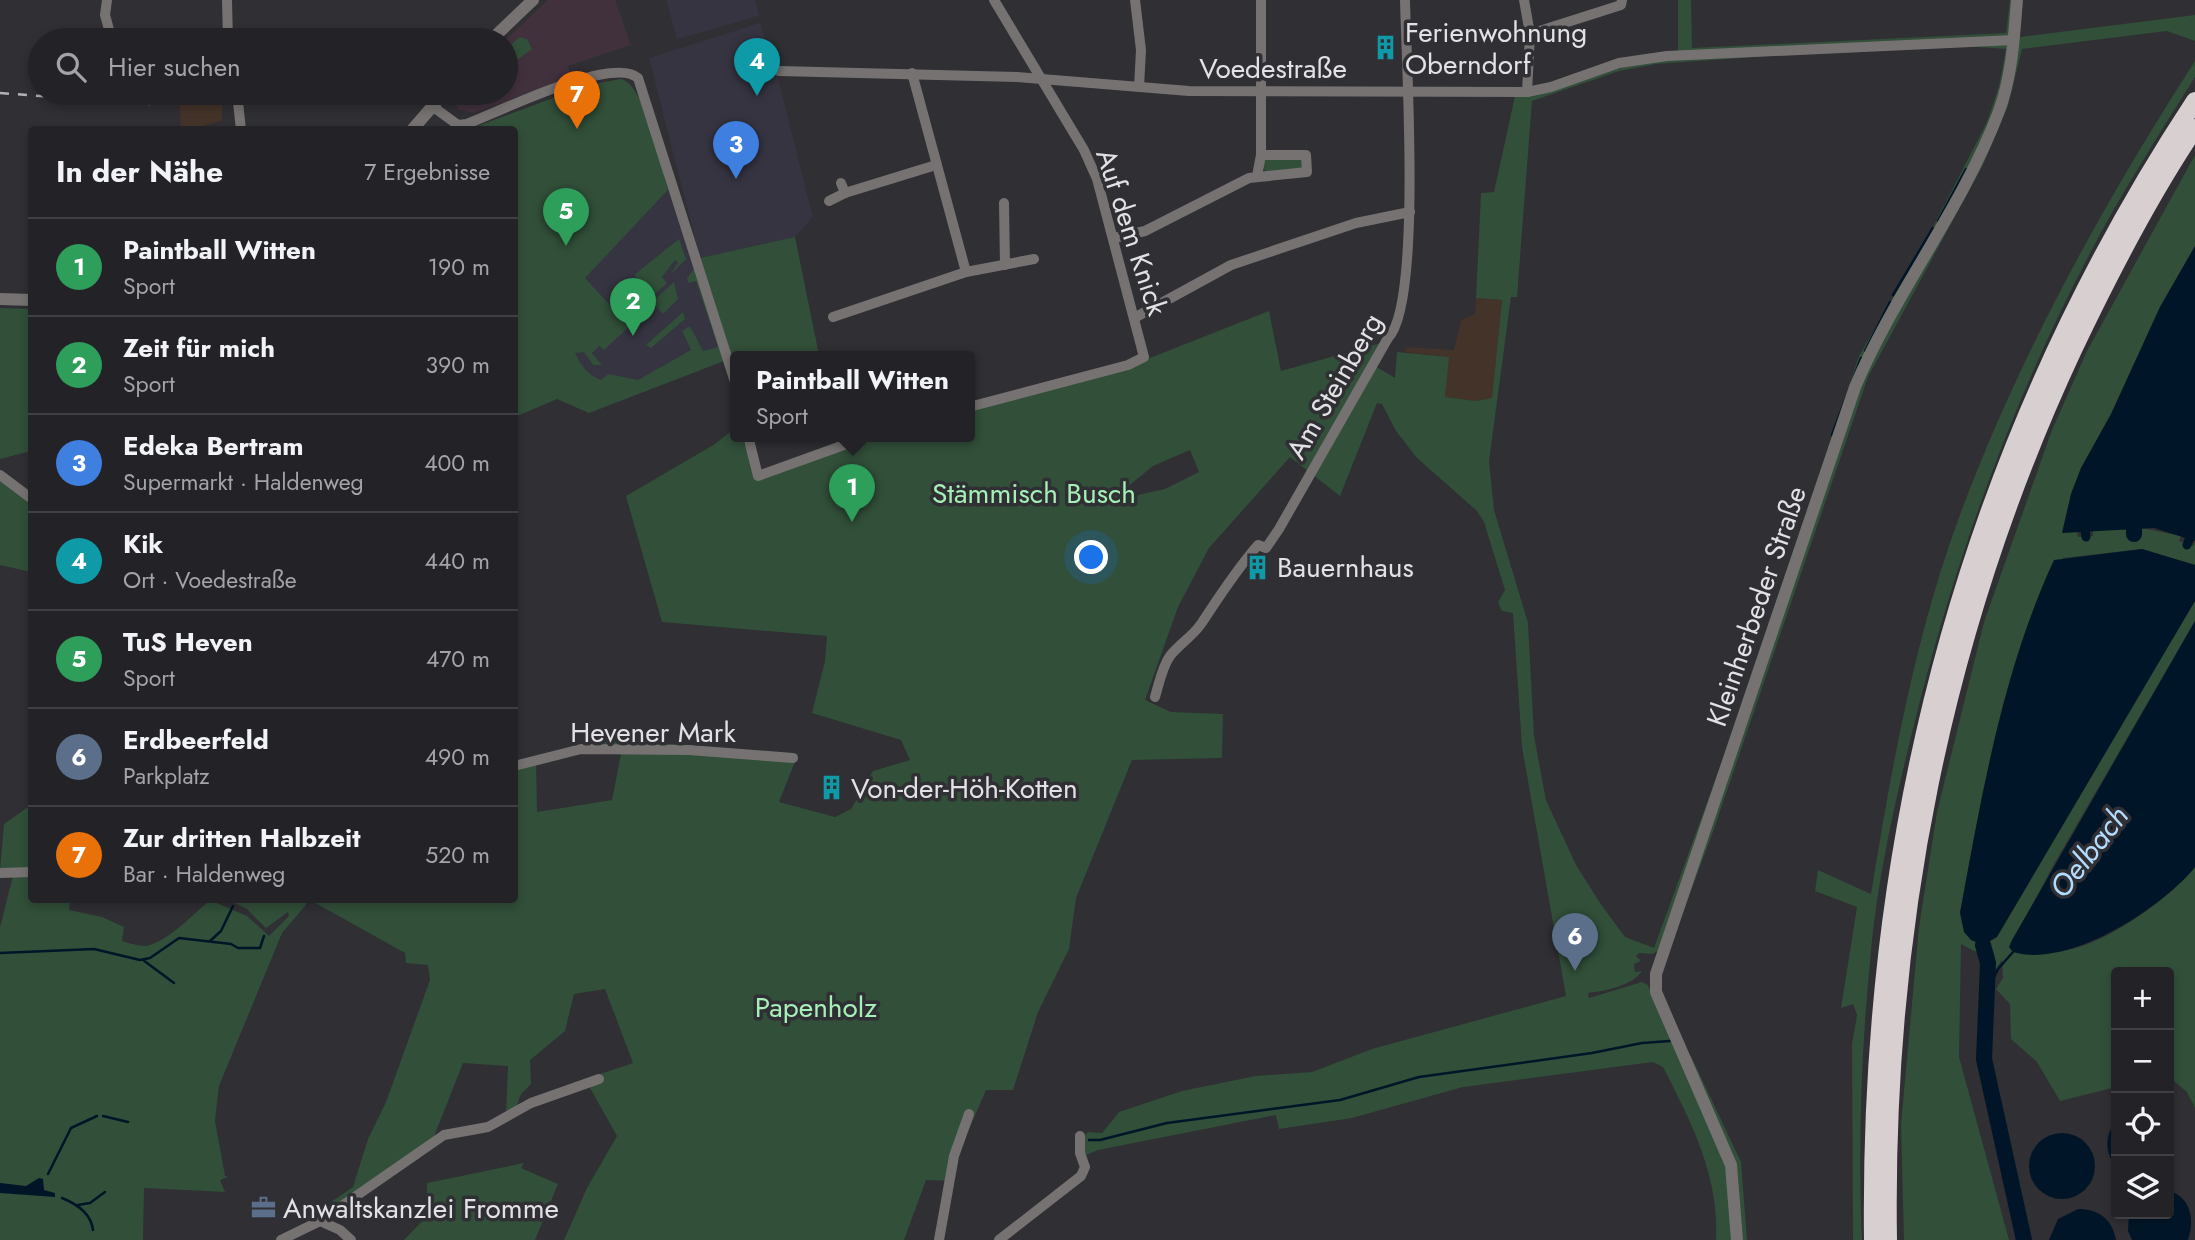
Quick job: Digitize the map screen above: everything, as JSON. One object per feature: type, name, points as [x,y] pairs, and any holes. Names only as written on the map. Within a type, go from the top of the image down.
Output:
[{"type":"highway","points":[[1874,1240],[1875,1077],[1891,914],[1915,774],[1948,639],[1982,532],[2054,354],[2121,222],[2195,101]]},
{"type":"highway","points":[[1888,1240],[1892,1052],[1905,918],[1917,837],[1958,660],[2008,505],[2057,385],[2129,237],[2195,128]]},
{"type":"street","points":[[107,0],[105,15],[109,28]]},
{"type":"street","points":[[227,0],[228,28]]},
{"type":"street","points":[[504,28],[533,0]]},
{"type":"street","name":"Auf dem Knick","points":[[975,405],[1128,365],[1144,356],[1114,238],[1088,158],[994,0]]},
{"type":"street","points":[[1135,0],[1141,50],[1139,87]]},
{"type":"street","points":[[1256,176],[1261,155],[1261,0]]},
{"type":"street","name":"Am Steinberg","points":[[1155,697],[1169,658],[1193,636],[1225,585],[1243,567],[1250,554],[1258,545],[1266,548],[1279,529],[1388,338],[1396,330],[1402,313],[1410,212],[1405,0]]},
{"type":"street","points":[[1524,0],[1530,34],[1527,92]]},
{"type":"street","points":[[1530,34],[1621,5],[1622,0]]},
{"type":"street","name":"Kleinherbeder Straße","points":[[1737,1240],[1731,1165],[1656,992],[1656,974],[1855,387],[1894,307],[1964,186],[1990,130],[2007,84],[2017,0]]},
{"type":"street","name":"Voedestraße","points":[[779,71],[1043,79],[1139,87],[1259,91],[1527,92],[1551,87],[1619,64],[1667,56],[2014,40]]},
{"type":"street","points":[[518,103],[560,86],[619,71],[633,73],[638,78],[730,366]]},
{"type":"street","points":[[912,74],[966,272]]},
{"type":"street","points":[[238,105],[241,126]]},
{"type":"street","points":[[415,126],[432,106],[458,125],[467,124],[514,105]]},
{"type":"street","points":[[1114,238],[1145,231],[1256,176],[1307,172],[1307,155],[1261,155]]},
{"type":"street","points":[[829,201],[843,188],[936,164]]},
{"type":"street","points":[[1004,203],[1004,265]]},
{"type":"street","points":[[1136,317],[1231,265],[1356,223],[1410,212]]},
{"type":"street","points":[[833,317],[966,272],[1034,258]]},
{"type":"street","points":[[0,299],[28,300]]},
{"type":"street","points":[[750,442],[758,476],[852,442]]},
{"type":"street","points":[[0,475],[28,496]]},
{"type":"street","name":"Hevener Mark","points":[[518,765],[581,749],[689,750],[793,758]]},
{"type":"street","points":[[0,873],[28,872]]},
{"type":"street","points":[[281,1240],[320,1221],[444,1135],[488,1127],[531,1103],[599,1079]]},
{"type":"street","points":[[939,1240],[954,1156],[969,1114]]},
{"type":"street","points":[[999,1240],[1052,1202],[1083,1173],[1080,1136]]},
{"type":"street","points":[[320,1221],[340,1230],[351,1240]]},
{"type":"shaded area","points":[[548,0],[615,0],[631,45],[568,66],[571,77],[518,97],[518,28]]},
{"type":"shaded area","points":[[666,0],[755,0],[759,16],[677,39]]},
{"type":"shaded area","points":[[760,23],[775,66],[813,217],[795,237],[700,258],[649,58]]},
{"type":"shaded area","points":[[179,105],[222,105],[222,121],[205,126],[181,126]]},
{"type":"shaded area","points":[[456,105],[496,105],[474,113],[459,110]]},
{"type":"shaded area","points":[[668,190],[724,361],[589,413],[525,339]]},
{"type":"shaded area","points":[[1476,298],[1502,300],[1492,403],[1445,397],[1448,357],[1405,352],[1406,347],[1454,350],[1461,320],[1475,314]]},
{"type":"green space","points":[[1678,0],[1691,0],[1692,48],[2006,33],[2010,0],[2022,0],[2019,37],[2195,15],[2195,41],[2167,31],[2022,49],[2008,106],[1983,165],[1868,377],[1714,829],[1668,953],[1639,953],[1636,956],[1641,961],[1634,964],[1635,972],[1642,971],[1638,976],[1618,987],[1588,993],[1589,998],[1642,982],[1648,985],[1676,1052],[1691,1056],[1741,1162],[1747,1240],[1716,1240],[1713,1194],[1702,1150],[1663,1067],[1653,1062],[1463,1087],[1352,1118],[1279,1129],[1276,1115],[1098,1150],[1086,1155],[1083,1149],[1082,1143],[1088,1132],[1102,1133],[1119,1112],[1182,1091],[1256,1076],[1312,1072],[1372,1049],[1566,996],[1522,747],[1513,613],[1502,611],[1498,602],[1505,590],[1484,522],[1477,511],[1417,458],[1396,431],[1382,404],[1377,403],[1340,496],[1290,457],[1209,548],[1178,607],[1145,700],[1171,712],[1223,714],[1222,758],[1132,760],[1076,898],[1069,949],[1038,1012],[1013,1090],[986,1090],[958,1155],[953,1181],[926,1180],[904,1240],[564,1240],[587,1188],[617,1136],[590,1088],[597,1075],[633,1063],[605,989],[574,994],[565,1031],[530,1060],[531,1084],[521,1094],[516,1108],[506,1112],[508,1066],[463,1063],[433,1139],[331,1207],[331,1202],[353,1187],[368,1139],[386,1102],[430,980],[428,965],[406,963],[405,953],[315,903],[518,903],[518,760],[594,742],[645,742],[798,754],[779,802],[835,817],[851,809],[873,771],[910,760],[901,740],[812,713],[825,661],[827,636],[662,622],[626,496],[715,444],[730,432],[730,442],[744,442],[760,478],[865,442],[975,442],[975,406],[1132,365],[1269,311],[1281,371],[1381,343],[1370,363],[1395,378],[1397,352],[1449,357],[1445,397],[1476,401],[1492,398],[1502,300],[1476,298],[1481,193],[1494,192],[1515,96],[1639,63],[1678,58]],"holes":[[[1962,46],[2006,49],[1999,86],[1987,122],[1928,237],[1859,356],[1722,761],[1654,948],[1625,937],[1600,903],[1576,865],[1546,800],[1534,736],[1528,623],[1494,510],[1489,461],[1511,297],[1517,297],[1532,101],[1619,71],[1656,64]],[[1190,450],[1199,472],[1165,489],[1120,499],[1120,493],[1153,466]],[[603,747],[604,754],[621,754],[612,800],[537,812],[536,759]]]},
{"type":"green space","points":[[518,38],[527,39],[532,49],[518,59]]},
{"type":"green space","points":[[2195,61],[2195,77],[2100,234],[2060,313],[2009,428],[1947,604],[1900,783],[1877,903],[1862,1066],[1862,1240],[1853,1240],[1852,1044],[1857,1015],[1853,1004],[1841,1008],[1857,907],[1815,891],[1818,870],[1871,894],[1887,797],[1918,653],[1930,605],[1961,512],[2010,394],[2066,280],[2128,169]]},
{"type":"green space","points":[[621,79],[630,84],[645,110],[668,190],[585,278],[619,315],[625,310],[635,321],[604,350],[599,346],[592,353],[602,365],[593,365],[584,352],[575,353],[585,370],[601,380],[608,374],[638,380],[691,350],[682,331],[690,326],[703,351],[718,347],[696,281],[688,283],[687,278],[694,269],[724,361],[589,413],[557,399],[518,416],[518,126],[477,126],[588,85]]},
{"type":"green space","points":[[2195,155],[2195,246],[2160,307],[2111,414],[2081,468],[2071,494],[2063,532],[2077,531],[2078,537],[2093,536],[2093,530],[2126,528],[2127,534],[2142,534],[2142,528],[2181,536],[2179,541],[2193,546],[2195,543],[2195,565],[2142,549],[2063,558],[2006,698],[1983,791],[1960,913],[2161,656],[2195,601],[2195,621],[2054,864],[2010,947],[2064,950],[2098,940],[2153,906],[2195,867],[2195,1108],[2187,1092],[2174,1081],[2174,967],[2111,967],[2111,1088],[2060,1101],[2037,1062],[2011,1039],[2010,1004],[1996,989],[2003,978],[2002,960],[1992,974],[1990,954],[1974,951],[1961,944],[1959,1057],[2009,1240],[1904,1240],[1901,1124],[1919,927],[1937,812],[1984,622],[2052,430],[2087,351]]},
{"type":"green space","points":[[1266,159],[1302,159],[1302,169],[1266,172],[1262,166]]},
{"type":"green space","points":[[795,237],[818,351],[730,352],[700,258]]},
{"type":"green space","points":[[679,239],[686,259],[671,274],[678,262],[675,260],[662,277],[667,283],[654,295],[634,275]]},
{"type":"green space","points":[[674,282],[678,299],[663,314],[652,302]]},
{"type":"green space","points":[[0,308],[28,309],[28,452],[0,459]]},
{"type":"green space","points":[[683,312],[685,319],[651,348],[646,345]]},
{"type":"green space","points":[[0,481],[28,502],[28,571],[0,565]]},
{"type":"green space","points":[[28,807],[28,868],[0,870],[4,824]]},
{"type":"green space","points":[[28,875],[28,903],[70,903],[69,910],[102,917],[124,927],[122,941],[140,946],[150,945],[167,937],[207,903],[217,903],[247,916],[269,936],[289,916],[288,912],[266,928],[247,909],[235,903],[307,903],[282,933],[219,1086],[215,1121],[225,1176],[228,1177],[220,1180],[225,1192],[144,1188],[143,1240],[0,1240],[0,927],[13,876]]},
{"type":"green space","points":[[524,1163],[521,1168],[558,1184],[535,1240],[404,1240],[426,1217],[427,1183]]},
{"type":"water","points":[[2195,246],[2195,541],[2154,528],[2062,533],[2071,494],[2081,468],[2111,414],[2160,307]]},
{"type":"water","points":[[2142,549],[2195,565],[2195,601],[1997,937],[1983,945],[1971,940],[1964,932],[1960,913],[1986,778],[2021,645],[2054,560]]},
{"type":"water","points":[[2195,621],[2195,867],[2160,900],[2112,931],[2060,952],[2035,955],[2013,952],[2009,947],[2012,940]]},
{"type":"water","points":[[2111,1129],[2111,1158],[2107,1144]]},
{"type":"water","points":[[2055,1133],[2069,1133],[2081,1138],[2090,1147],[2095,1166],[2093,1179],[2086,1190],[2069,1199],[2055,1199],[2043,1194],[2034,1185],[2029,1173],[2029,1159],[2034,1147],[2043,1138]]},
{"type":"water","points":[[39,1178],[43,1179],[44,1190],[55,1193],[55,1197],[0,1193],[0,1183],[26,1186]]},
{"type":"water","points":[[2174,1193],[2187,1204],[2191,1217],[2188,1240],[2132,1240],[2128,1231],[2129,1219],[2174,1219]]},
{"type":"water","points":[[2078,1209],[2098,1213],[2108,1221],[2116,1240],[2049,1240],[2058,1219]]},
{"type":"waterway","points":[[1938,221],[1966,169]]},
{"type":"waterway","points":[[1893,295],[1933,228]]},
{"type":"waterway","points":[[1865,351],[1890,302]]},
{"type":"waterway","points":[[1832,435],[1861,358]]},
{"type":"waterway","points":[[2187,545],[2195,524]]},
{"type":"waterway","name":"Oelbach","points":[[2134,528],[2134,534]]},
{"type":"waterway","points":[[2085,530],[2086,537]]},
{"type":"waterway","points":[[210,941],[221,931],[233,906]]},
{"type":"waterway","points":[[0,953],[94,949],[140,960],[150,958],[179,938],[231,944],[238,948],[260,948],[264,936]]},
{"type":"waterway","name":"Oelbach","points":[[1983,945],[1988,963],[1984,1059],[2024,1240]]},
{"type":"waterway","name":"Oelbach","points":[[1988,990],[1998,969],[2013,952]]},
{"type":"waterway","points":[[143,960],[174,983]]},
{"type":"waterway","points":[[1089,1140],[1100,1140],[1167,1123],[1340,1100],[1419,1077],[1670,1041]]},
{"type":"waterway","points":[[48,1174],[71,1128],[97,1116]]},
{"type":"waterway","points":[[103,1116],[128,1122]]},
{"type":"waterway","points":[[78,1205],[90,1203],[105,1192]]},
{"type":"waterway","points":[[62,1198],[82,1210],[93,1230]]},
{"type":"railway","points":[[0,93],[28,95]]},
{"type":"place","name":"Ferienwohnung Oberndorf","points":[[1385,48]]},
{"type":"place","name":"Kik","points":[[757,96]]},
{"type":"place","name":"Zur dritten Halbzeit","points":[[577,129]]},
{"type":"place","name":"Edeka Bertram","points":[[736,179]]},
{"type":"place","name":"TuS Heven","points":[[566,246]]},
{"type":"place","name":"Zeit für mich","points":[[633,336]]},
{"type":"place","name":"Paintball Witten","points":[[852,522]]},
{"type":"place","name":"Bauernhaus","points":[[1257,567]]},
{"type":"place","name":"Von-der-Höh-Kotten","points":[[831,788]]},
{"type":"place","name":"Erdbeerfeld","points":[[1575,971]]},
{"type":"place","name":"Anwaltskanzlei Fromme","points":[[263,1208]]},
{"type":"park label","name":"Stämmisch Busch","points":[[1034,493]]},
{"type":"park label","name":"Papenholz","points":[[816,1007]]}]
